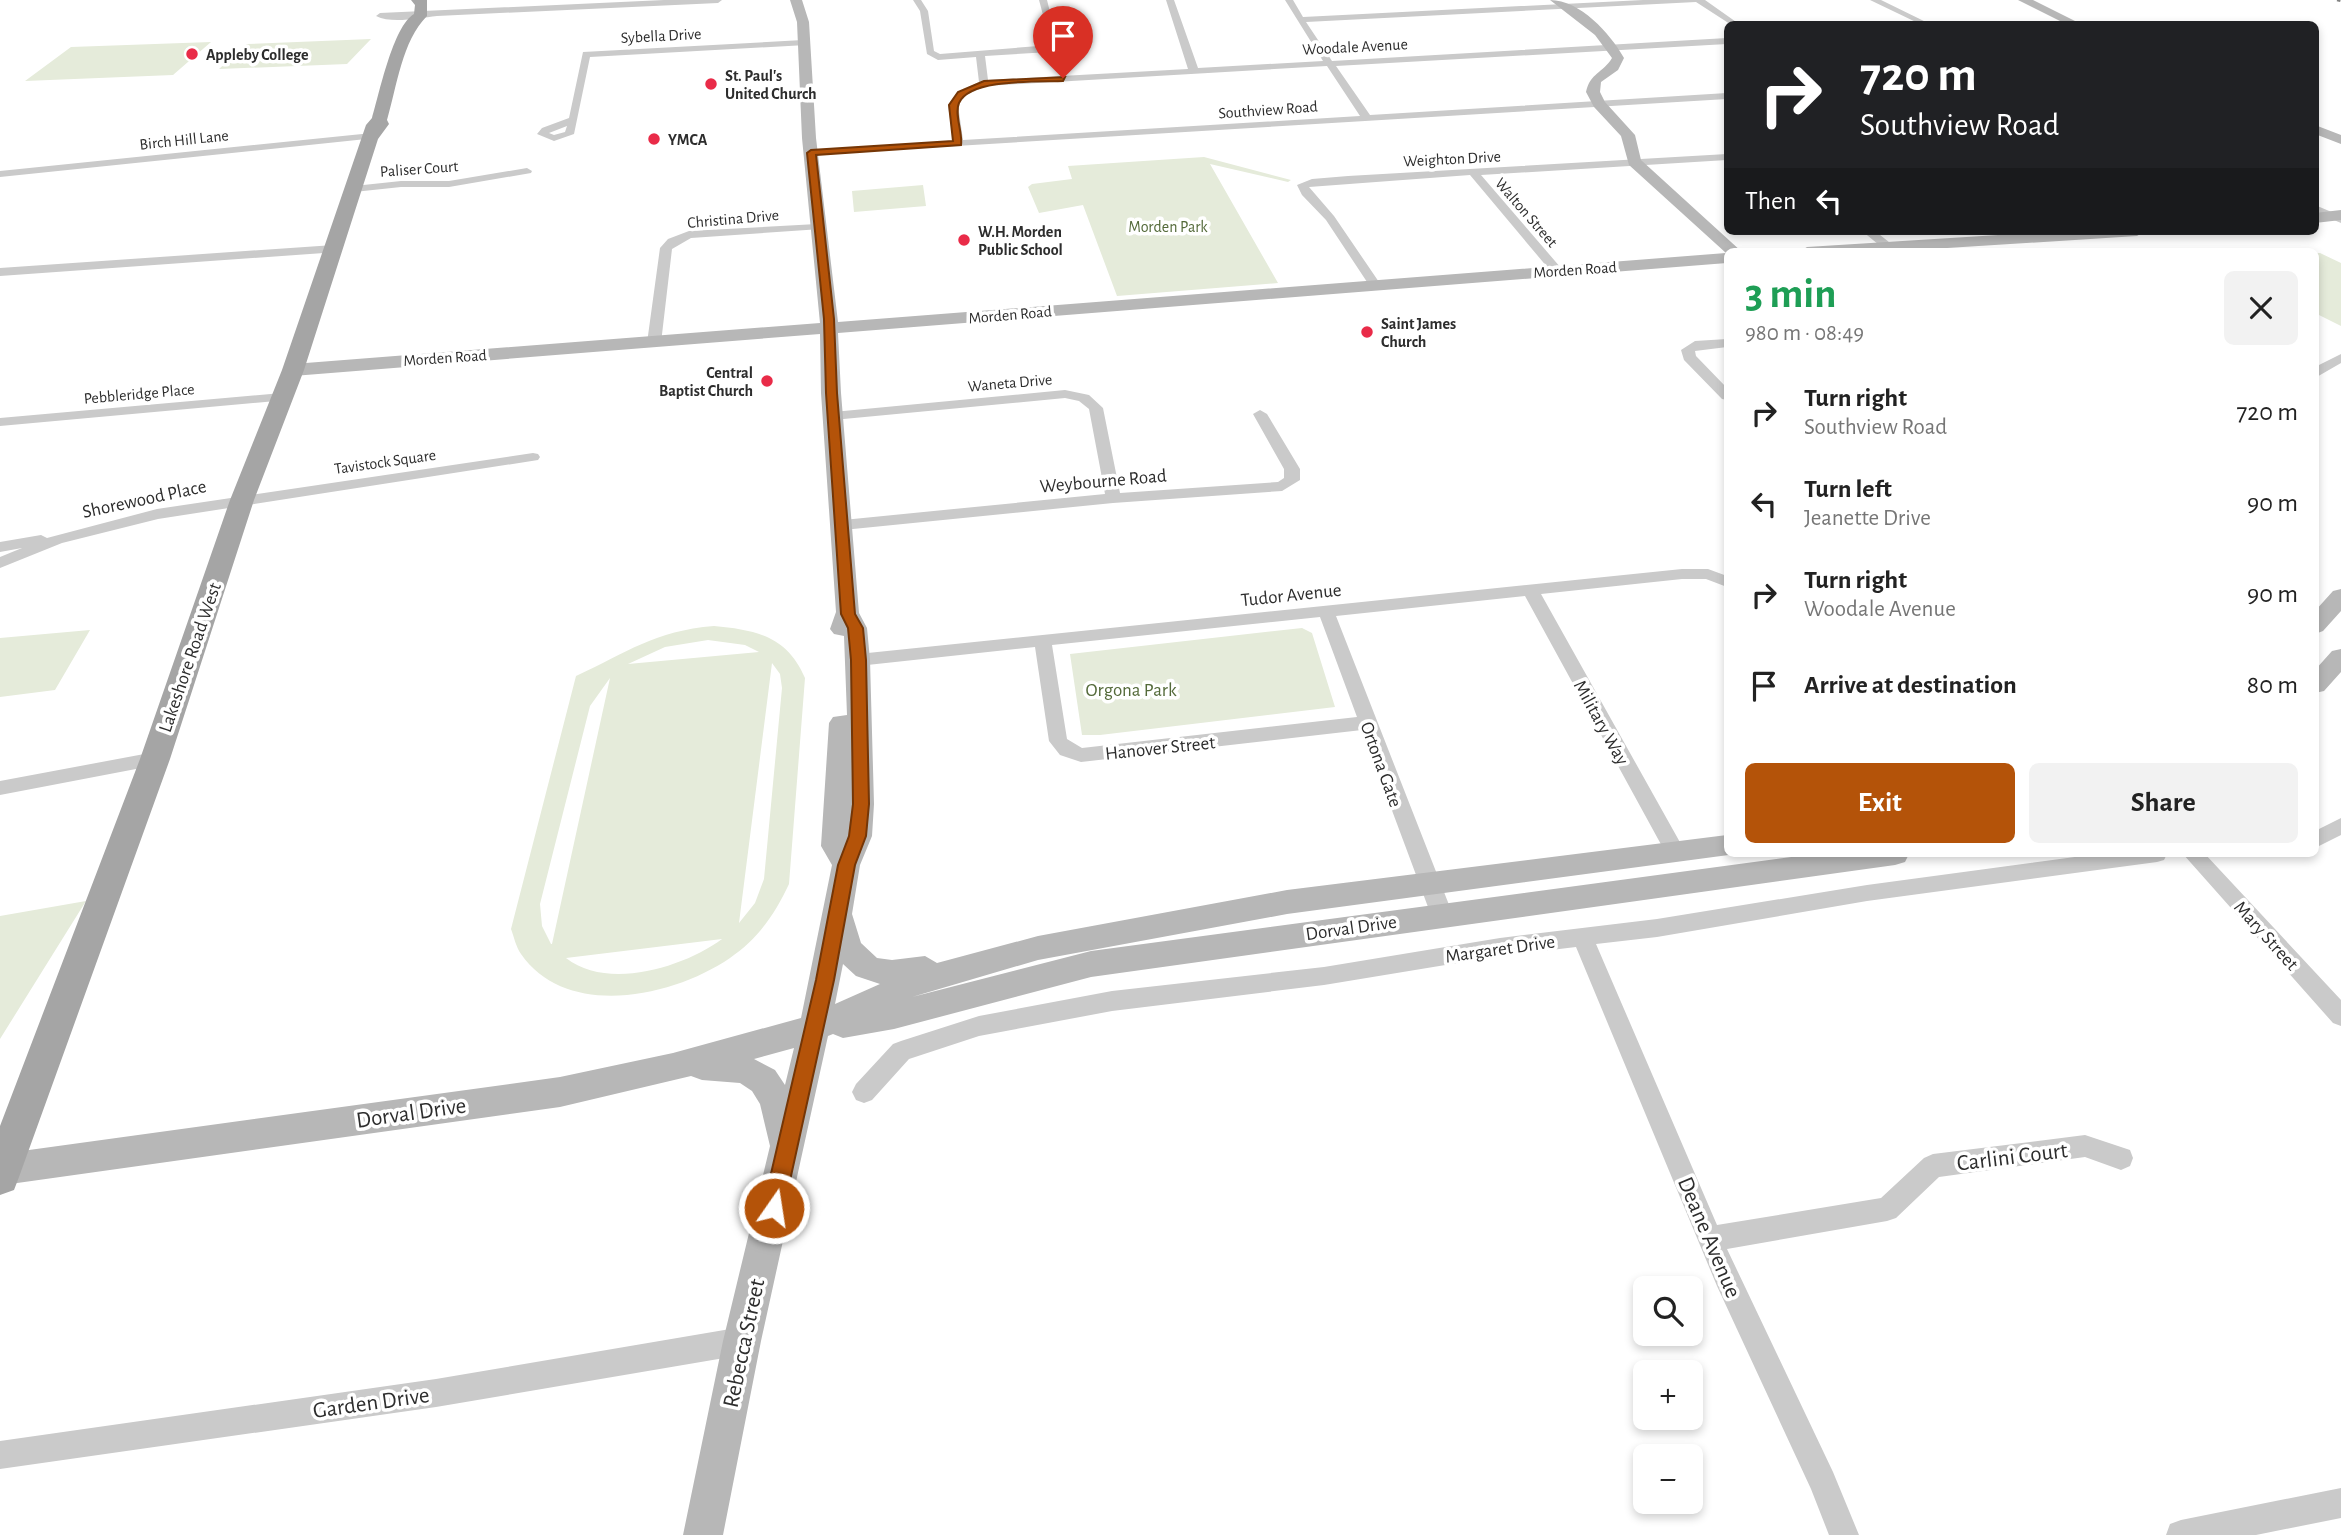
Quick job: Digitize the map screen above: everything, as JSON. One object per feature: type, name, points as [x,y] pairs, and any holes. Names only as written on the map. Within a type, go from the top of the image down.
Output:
[{"type":"main road","name":"Rebecca Street","points":[[703,1535],[742,1341],[830,958],[846,865],[858,836],[861,804],[856,628],[848,614],[829,328],[817,227],[803,22],[796,0]]},
{"type":"main road","points":[[2024,0],[2069,21]]},
{"type":"main road","points":[[1561,3],[1580,16],[1613,48],[1618,58],[1613,67],[1595,81],[1593,92],[1599,104],[1628,135],[1634,162],[1730,248]]},
{"type":"main road","name":"Lakeshore Road West","points":[[1,1173],[155,759],[242,500],[293,370],[372,136],[381,124],[379,120],[404,37],[416,11]]},
{"type":"main road","points":[[2319,131],[2341,140]]},
{"type":"main road","points":[[1861,248],[2024,235]]},
{"type":"main road","name":"Morden Road","points":[[293,370],[1724,258]]},
{"type":"main road","points":[[2319,621],[2341,596]]},
{"type":"main road","name":"Rebecca Street","points":[[846,865],[835,846],[842,752],[841,630],[848,614]]},
{"type":"main road","points":[[2319,681],[2341,657]]},
{"type":"main road","name":"Dorval Drive","points":[[813,1028],[918,981],[975,963],[1038,948],[1287,902],[1724,846]]},
{"type":"main road","name":"Dorval Drive","points":[[1,1173],[560,1092],[673,1067],[813,1028],[894,1016],[1091,964],[1873,857]]},
{"type":"main road","points":[[837,909],[841,934],[850,951],[865,967],[879,974],[975,963]]},
{"type":"main road","points":[[673,1067],[722,1066],[763,1078],[775,1095],[786,1154]]},
{"type":"street","points":[[416,11],[439,13],[718,0]]},
{"type":"street","points":[[917,0],[925,11],[930,52],[938,57],[1039,51],[1056,46],[1043,0]]},
{"type":"street","points":[[1170,0],[1194,71]]},
{"type":"street","points":[[1289,0],[1367,118]]},
{"type":"street","points":[[1434,0],[1439,12]]},
{"type":"street","points":[[1300,20],[1561,3],[1693,0]]},
{"type":"street","points":[[1699,0],[1730,21]]},
{"type":"street","points":[[1874,0],[1920,21]]},
{"type":"street","name":"Woodale Avenue","points":[[984,83],[1724,41]]},
{"type":"street","name":"Sybella Drive","points":[[575,120],[586,54],[803,43]]},
{"type":"street","points":[[958,144],[953,105],[961,94],[984,83],[980,54]]},
{"type":"street","name":"Southview Road","points":[[811,153],[1724,96]]},
{"type":"street","name":"Birch Hill Lane","points":[[0,174],[372,136]]},
{"type":"street","name":"Weighton Drive","points":[[1375,285],[1330,218],[1306,192],[1303,185],[1324,181],[1724,157]]},
{"type":"street","name":"Paliser Court","points":[[354,189],[409,184],[449,184],[529,175],[537,162]]},
{"type":"street","name":"Walton Street","points":[[1474,173],[1557,271]]},
{"type":"street","name":"Christina Drive","points":[[654,342],[666,248],[672,242],[689,235],[817,227]]},
{"type":"street","points":[[1873,235],[1888,246]]},
{"type":"street","points":[[0,272],[334,249]]},
{"type":"street","points":[[1724,343],[1695,345],[1688,349],[1689,358],[1724,393]]},
{"type":"street","points":[[2319,366],[2341,358]]},
{"type":"street","name":"Waneta Drive","points":[[833,416],[1065,394],[1084,397],[1096,408],[1113,498]]},
{"type":"street","name":"Pebbleridge Place","points":[[0,422],[282,397]]},
{"type":"street","name":"Weybourne Road","points":[[843,525],[1113,498],[1282,486],[1292,480],[1292,470],[1260,414]]},
{"type":"street","name":"Tavistock Square","points":[[242,500],[533,457]]},
{"type":"street","name":"Shorewood Place","points":[[0,563],[57,540],[157,514],[242,500]]},
{"type":"street","name":"Shorewood Place","points":[[0,547],[37,540],[57,540]]},
{"type":"street","name":"Tudor Avenue","points":[[858,660],[1699,573],[1724,580]]},
{"type":"street","name":"Military Way","points":[[1530,590],[1676,853]]},
{"type":"street","name":"Ortona Gate","points":[[1326,611],[1441,915]]},
{"type":"street","name":"Hanover Street","points":[[1043,641],[1058,741],[1067,750],[1081,755],[1367,723]]},
{"type":"street","points":[[0,788],[155,759]]},
{"type":"street","points":[[2319,838],[2341,826]]},
{"type":"street","name":"Margaret Drive","points":[[864,1092],[901,1051],[979,1026],[1112,1001],[1324,976],[1500,947],[1657,928],[1867,892],[2134,857]]},
{"type":"street","name":"Mary Street","points":[[2196,857],[2341,1016]]},
{"type":"street","name":"Deane Avenue","points":[[1582,936],[1710,1239],[1823,1482],[1844,1535]]},
{"type":"street","name":"Carlini Court","points":[[1710,1239],[1887,1209],[1933,1166],[2085,1146],[2121,1158]]},
{"type":"street","name":"Garden Drive","points":[[0,1455],[436,1393],[742,1341]]},
{"type":"street","points":[[2181,1535],[2341,1503]]},
{"type":"green space","points":[[371,39],[347,64],[219,69],[247,44]]},
{"type":"green space","points":[[211,42],[173,75],[25,81],[71,47]]},
{"type":"green space","name":"Morden Park","points":[[1204,157],[1291,180],[1288,182],[1210,164],[1278,283],[1117,296],[1083,205],[1039,213],[1028,187],[1032,184],[1072,179],[1068,166]]},
{"type":"green space","points":[[923,185],[926,206],[854,212],[852,191]]},
{"type":"green space","points":[[2319,253],[2341,263],[2341,326],[2319,315]]},
{"type":"green space","points":[[714,626],[757,633],[779,644],[789,653],[805,678],[789,884],[772,916],[757,934],[740,951],[707,972],[651,991],[621,995],[592,995],[565,988],[541,975],[521,954],[511,929],[576,676],[642,644],[693,629]],"holes":[[[708,640],[745,645],[759,652],[628,664],[665,647]],[[772,663],[780,674],[782,688],[764,879],[755,903],[739,923]],[[610,678],[551,944],[542,926],[540,904],[590,706]],[[722,939],[667,966],[624,974],[583,968],[566,958]]]},
{"type":"green space","name":"Orgona Park","points":[[1302,628],[1312,633],[1335,707],[1082,735],[1070,654]]},
{"type":"green space","points":[[90,630],[55,690],[0,697],[0,638]]},
{"type":"green space","points":[[86,901],[0,1039],[0,916]]},
{"type":"railway","points":[[2337,0],[2341,1]]},
{"type":"place","name":"Appleby College","points":[[192,54]]},
{"type":"place","name":"St. Paul's United Church","points":[[711,84]]},
{"type":"place","name":"YMCA","points":[[654,139]]},
{"type":"place","name":"W.H. Morden Public School","points":[[964,240]]},
{"type":"place","name":"Saint James Church","points":[[1367,332]]},
{"type":"place","name":"Central Baptist Church","points":[[767,381]]},
{"type":"route","points":[[774,1208],[830,958],[846,865],[858,836],[861,804],[856,628],[848,614],[831,393],[829,319],[811,153],[958,144],[953,105],[961,94],[984,83],[1063,78]]}]
